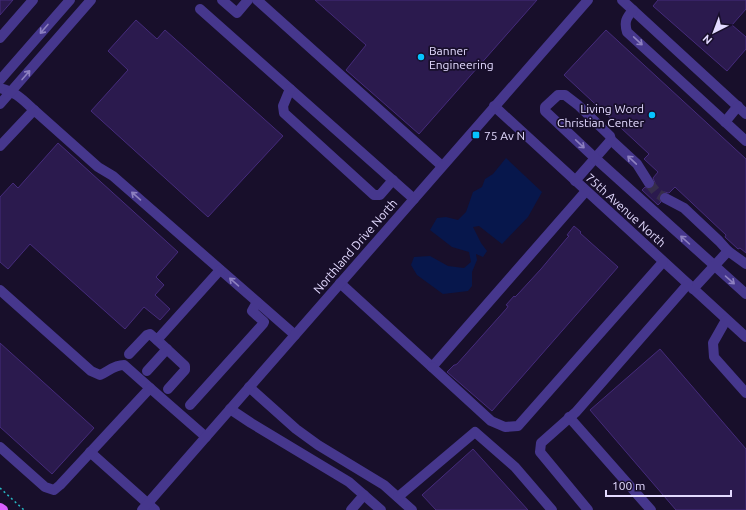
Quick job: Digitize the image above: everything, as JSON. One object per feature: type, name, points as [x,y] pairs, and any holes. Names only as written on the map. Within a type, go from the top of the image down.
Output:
[{"type":"street","points":[[0,38],[33,0]]},
{"type":"street","points":[[0,80],[70,0]]},
{"type":"street","points":[[0,104],[91,0]]},
{"type":"street","points":[[222,0],[237,13],[248,0]]},
{"type":"street","points":[[257,0],[442,166]]},
{"type":"street","points":[[622,0],[746,114]]},
{"type":"street","name":"Northland Drive North","points":[[148,508],[249,387],[586,1]]},
{"type":"street","points":[[200,8],[414,199]]},
{"type":"street","points":[[634,10],[626,19],[625,24],[627,32],[746,141]]},
{"type":"street","points":[[0,88],[11,91],[19,96],[98,167],[113,176],[295,335]]},
{"type":"street","points":[[290,89],[283,106],[284,113],[374,195],[380,195],[393,180]]},
{"type":"street","points":[[649,183],[637,164],[611,140],[610,136],[578,105],[565,95],[558,95],[545,107],[545,111],[595,158],[746,294]]},
{"type":"street","name":"75th Avenue North","points":[[494,106],[743,335]]},
{"type":"street","points":[[725,122],[738,106]]},
{"type":"street","points":[[0,146],[34,110]]},
{"type":"street","points":[[575,181],[611,140]]},
{"type":"street","points":[[432,367],[586,191]]},
{"type":"street","points":[[664,198],[684,208],[728,251],[746,264]]},
{"type":"street","points":[[588,510],[540,452],[541,443],[569,417],[691,286],[714,266],[728,251]]},
{"type":"street","points":[[340,283],[491,421],[505,428],[518,426],[663,262]]},
{"type":"street","points":[[157,340],[220,270]]},
{"type":"street","points":[[0,290],[91,371],[100,375],[117,365],[124,365],[206,437]]},
{"type":"street","points":[[190,405],[263,324],[264,322],[252,311],[260,305]]},
{"type":"street","points":[[726,320],[713,343],[714,357],[746,393]]},
{"type":"street","points":[[129,354],[147,335],[150,334],[157,340],[185,366],[185,370],[168,389]]},
{"type":"street","points":[[147,371],[167,349]]},
{"type":"street","points":[[249,387],[301,433],[384,485],[412,510]]},
{"type":"street","points":[[0,447],[45,488],[54,490],[150,388]]},
{"type":"street","points":[[230,409],[251,424],[349,482],[381,510]]},
{"type":"street","points":[[569,417],[651,510]]},
{"type":"street","points":[[398,498],[475,432],[515,467],[552,510]]},
{"type":"street","points":[[90,452],[148,508]]},
{"type":"street","points":[[351,510],[364,495]]},
{"type":"path","points":[[0,488],[24,510]]},
{"type":"shaded area","points":[[506,158],[542,192],[528,217],[502,244],[479,226],[473,227],[487,251],[483,257],[476,254],[477,260],[472,272],[472,286],[468,291],[443,294],[417,275],[411,265],[414,257],[430,256],[448,266],[464,268],[471,262],[469,252],[452,247],[430,230],[437,218],[446,217],[458,220],[466,212],[473,192],[482,187],[485,179],[493,174]]},
{"type":"building","points":[[0,0],[13,0],[0,15]]},
{"type":"building","name":"Banner Engineering","points":[[315,0],[537,0],[419,134],[346,70],[366,45]]},
{"type":"building","points":[[658,0],[746,0],[746,9],[732,25],[746,37],[746,49],[727,71],[653,6]]},
{"type":"building","points":[[136,20],[157,39],[165,30],[283,136],[208,217],[91,111],[128,70],[108,51]]},
{"type":"building","name":"Living Word Christian Center","points":[[606,30],[746,159],[746,253],[740,248],[738,249],[725,237],[726,235],[675,187],[669,193],[664,192],[659,195],[661,202],[658,205],[642,190],[645,187],[649,189],[653,188],[655,183],[653,178],[658,172],[644,159],[649,154],[564,75]]},
{"type":"building","points":[[58,143],[178,252],[156,277],[164,285],[155,295],[170,309],[160,320],[144,307],[125,329],[30,244],[8,269],[0,262],[0,197],[13,183],[18,188]]},
{"type":"building","points":[[574,226],[618,267],[492,411],[447,372],[457,364],[507,308],[508,306],[506,305],[541,269],[569,236],[567,235]]},
{"type":"building","points":[[0,343],[94,428],[52,474],[0,427]]},
{"type":"building","points":[[660,349],[746,449],[746,510],[676,510],[590,410]]},
{"type":"building","points":[[473,449],[528,510],[436,510],[422,495]]},
{"type":"tunnel","points":[[649,183],[657,193],[665,198]]},
{"type":"place","name":"Banner Engineering","points":[[421,57]]},
{"type":"place","name":"Living Word Christian Center","points":[[652,115]]},
{"type":"place","name":"75 Av N","points":[[476,135]]}]
